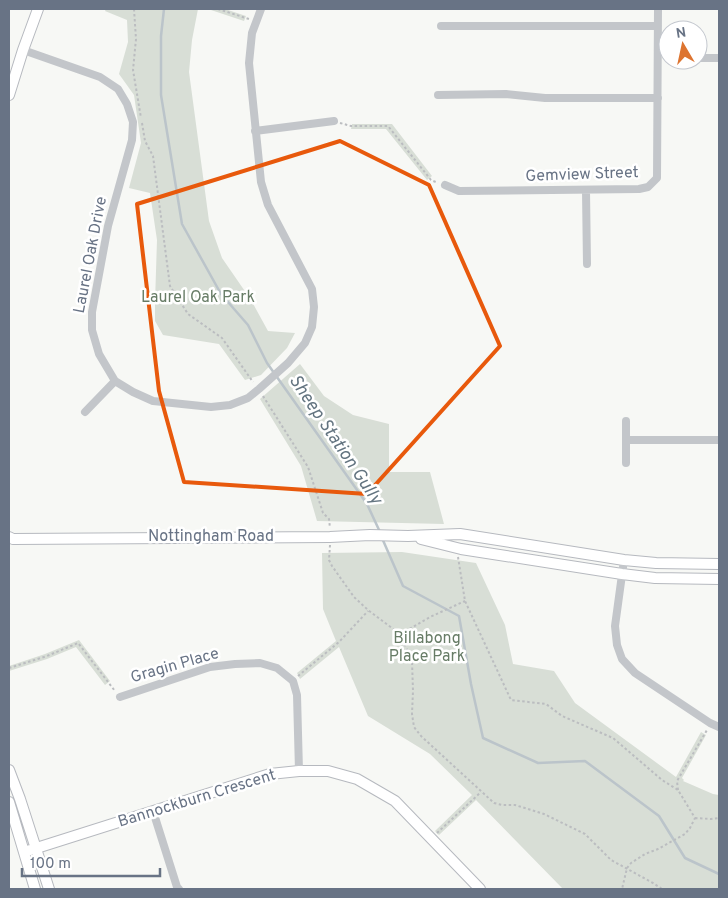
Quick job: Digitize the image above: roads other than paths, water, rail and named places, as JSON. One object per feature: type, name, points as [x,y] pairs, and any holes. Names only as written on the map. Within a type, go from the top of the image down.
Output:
[{"type":"street","points":[[9,95],[22,50],[38,9]]},
{"type":"street","name":"Laurel Oak Drive","points":[[22,50],[100,77],[118,89],[128,104],[133,122],[132,140],[108,226],[92,312],[92,330],[99,354],[115,381],[153,401],[211,407],[230,405],[248,398],[259,389],[305,343],[312,326],[314,307],[312,289],[268,204],[261,182],[248,62],[252,33],[261,9]]},
{"type":"street","points":[[441,26],[658,26]]},
{"type":"street","name":"Gemview Street","points":[[445,185],[459,191],[639,190],[648,187],[657,178],[658,70]]},
{"type":"street","points":[[438,95],[506,94],[545,98],[658,98]]},
{"type":"street","points":[[255,132],[334,121]]},
{"type":"street","points":[[586,191],[588,264]]},
{"type":"street","points":[[85,412],[115,381]]},
{"type":"street","points":[[626,421],[626,463]]},
{"type":"street","points":[[626,440],[719,440]]},
{"type":"street","name":"Nottingham Road","points":[[10,539],[330,537],[460,534],[624,560],[656,563],[719,564]]},
{"type":"street","name":"Nottingham Road","points":[[408,536],[461,549],[622,574],[655,578],[719,579]]},
{"type":"street","points":[[624,560],[615,626],[617,645],[622,659],[635,673],[710,723],[719,727]]},
{"type":"street","name":"Gragin Place","points":[[120,697],[210,667],[260,664],[277,668],[293,681],[297,695],[299,771]]},
{"type":"street","points":[[9,770],[49,889]]},
{"type":"street","name":"Bannockburn Crescent","points":[[24,852],[270,774],[328,771],[357,779],[395,801],[480,889]]},
{"type":"street","points":[[9,802],[35,889]]},
{"type":"street","points":[[153,811],[179,889]]},
{"type":"waterway","name":"Sheep Station Gully","points":[[164,9],[161,36],[161,95],[182,224],[221,294],[248,325],[267,363],[367,504],[380,532]]},
{"type":"waterway","name":"Sheep Station Gully","points":[[382,538],[403,586],[459,616],[483,738],[538,763],[585,761],[659,816],[685,858],[719,874]]},
{"type":"park label","name":"Laurel Oak Park","points":[[198,298]]},
{"type":"park label","name":"Billabong Place Park","points":[[427,648]]}]
